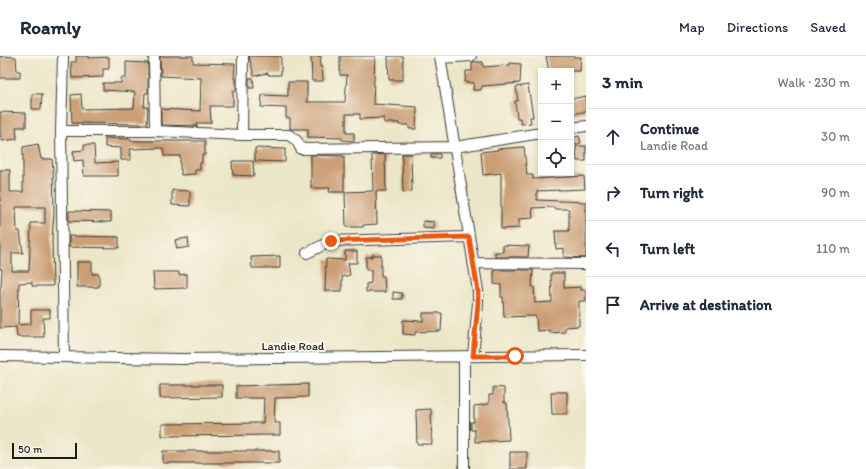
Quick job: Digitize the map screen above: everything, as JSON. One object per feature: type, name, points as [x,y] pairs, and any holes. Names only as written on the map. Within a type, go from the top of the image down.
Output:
[{"type":"street","points":[[63,56],[61,131],[64,356]]},
{"type":"street","points":[[154,56],[155,130]]},
{"type":"street","points":[[242,135],[243,56]]},
{"type":"street","points":[[464,469],[468,356],[478,303],[478,291],[440,57],[471,56]]},
{"type":"street","points":[[574,128],[586,126]]},
{"type":"street","points":[[61,131],[155,130],[242,135],[289,135],[297,141],[301,149],[455,147],[538,133]]},
{"type":"street","points":[[307,253],[331,241],[469,237]]},
{"type":"street","points":[[473,263],[586,264]]},
{"type":"street","name":"Landie Road","points":[[0,356],[190,359],[586,355]]},
{"type":"building","points":[[0,56],[16,57],[17,71],[20,71],[20,78],[0,78]]},
{"type":"building","points":[[76,56],[89,56],[89,58],[109,57],[109,69],[103,69],[103,77],[72,78],[71,62],[76,62]]},
{"type":"building","points":[[160,56],[193,56],[193,63],[235,64],[234,79],[236,79],[236,91],[233,91],[233,106],[210,106],[211,123],[197,123],[197,126],[161,125],[161,109],[200,111],[201,78],[161,76]]},
{"type":"building","points":[[249,56],[281,56],[281,75],[268,75],[268,73],[254,76]]},
{"type":"building","points":[[311,56],[321,56],[320,67],[322,67],[323,81],[312,81]]},
{"type":"building","points":[[340,56],[375,56],[373,104],[417,107],[416,129],[409,129],[409,125],[399,125],[399,123],[384,123],[384,118],[360,119],[360,114],[346,114],[346,133],[354,133],[354,141],[342,140],[342,138],[308,137],[308,129],[290,129],[290,118],[286,118],[286,108],[261,107],[262,95],[288,96],[288,82],[307,82],[307,102],[345,102],[347,75],[340,75]]},
{"type":"building","points":[[388,56],[403,56],[403,80],[389,80]]},
{"type":"building","points":[[546,56],[581,57],[580,71],[574,71],[574,68],[548,68]]},
{"type":"building","points":[[126,62],[148,63],[148,93],[145,93],[144,107],[148,107],[147,124],[72,123],[71,95],[81,94],[82,109],[134,108],[135,92],[103,90],[103,83],[121,83],[121,78],[126,78]]},
{"type":"building","points":[[472,62],[483,62],[483,67],[510,65],[510,63],[521,64],[520,83],[482,86],[481,90],[473,90],[474,83],[465,82],[466,71],[472,71]]},
{"type":"building","points":[[249,78],[253,78],[254,88],[249,88]]},
{"type":"building","points":[[528,85],[533,117],[530,117],[531,123],[521,124],[520,118],[517,118],[515,101],[518,101],[516,87]]},
{"type":"building","points":[[32,94],[42,94],[41,109],[32,109]]},
{"type":"building","points":[[586,96],[586,111],[574,114],[574,98]]},
{"type":"building","points":[[0,112],[26,113],[26,127],[16,127],[17,139],[1,141]]},
{"type":"building","points":[[579,136],[581,143],[574,145],[574,137]]},
{"type":"building","points":[[105,138],[131,139],[131,141],[205,141],[205,155],[202,155],[200,170],[195,170],[195,174],[181,175],[180,156],[164,156],[163,148],[130,149],[131,160],[121,160],[121,148],[105,147]]},
{"type":"building","points":[[38,144],[41,159],[52,159],[54,214],[52,238],[53,286],[32,286],[32,282],[19,283],[18,325],[31,324],[31,310],[50,310],[50,318],[43,318],[44,337],[17,337],[16,327],[0,328],[0,287],[2,269],[0,269],[0,170],[10,170],[10,192],[23,192],[23,147]],"holes":[[[16,207],[45,207],[45,223],[31,223],[29,271],[12,271],[12,253],[23,253],[20,231],[17,231]]]},
{"type":"building","points":[[84,145],[94,145],[95,163],[118,162],[118,176],[84,176],[83,160],[74,161],[73,151],[84,150]]},
{"type":"building","points":[[576,146],[586,146],[586,161],[577,161]]},
{"type":"building","points":[[524,147],[527,175],[533,175],[533,179],[584,176],[585,189],[537,191],[537,200],[586,202],[586,258],[564,257],[564,248],[556,249],[555,231],[569,231],[569,209],[554,209],[554,207],[532,208],[533,218],[519,219],[519,228],[501,229],[501,173],[483,175],[481,152]]},
{"type":"building","points":[[255,148],[285,149],[285,162],[255,161]]},
{"type":"building","points":[[385,154],[386,191],[376,191],[377,224],[363,225],[363,227],[346,227],[345,192],[373,191],[372,155]]},
{"type":"building","points":[[402,154],[411,154],[412,191],[403,192]]},
{"type":"building","points":[[431,154],[440,154],[440,158],[431,158]]},
{"type":"building","points":[[311,155],[344,156],[344,192],[329,192],[330,188],[311,188]]},
{"type":"building","points":[[232,161],[253,161],[254,176],[233,175]]},
{"type":"building","points":[[172,190],[190,191],[190,206],[172,205]]},
{"type":"building","points":[[69,211],[111,212],[111,222],[69,221]]},
{"type":"building","points":[[423,221],[434,222],[434,229],[423,228]]},
{"type":"building","points":[[69,236],[119,237],[119,248],[69,247]]},
{"type":"building","points":[[188,238],[189,247],[177,249],[175,240]]},
{"type":"building","points":[[503,245],[529,246],[528,257],[495,257],[495,252],[503,252]]},
{"type":"building","points":[[345,251],[357,251],[357,263],[348,263],[350,275],[342,277],[342,291],[325,291],[326,259],[345,260]]},
{"type":"building","points":[[372,255],[381,255],[381,276],[384,276],[385,292],[366,292],[366,284],[371,283],[371,270],[366,270],[366,257],[372,257]]},
{"type":"building","points":[[280,256],[280,268],[252,268],[251,257]]},
{"type":"building","points":[[77,262],[92,262],[92,274],[99,274],[99,287],[77,287]]},
{"type":"building","points":[[494,270],[533,270],[532,287],[534,287],[535,303],[552,302],[551,273],[564,273],[564,288],[581,287],[581,290],[586,290],[586,301],[579,301],[579,326],[565,327],[565,332],[550,333],[550,330],[537,331],[536,316],[504,317],[501,285],[494,284]]},
{"type":"building","points":[[153,272],[179,272],[179,275],[187,274],[187,288],[154,289]]},
{"type":"building","points":[[393,292],[402,293],[402,299],[393,299]]},
{"type":"building","points":[[423,313],[442,313],[441,331],[415,332],[415,335],[403,334],[403,320],[423,321]]},
{"type":"building","points":[[308,384],[308,397],[275,398],[274,423],[280,423],[280,435],[162,436],[162,424],[263,423],[264,398],[236,398],[236,386]]},
{"type":"building","points":[[160,385],[222,385],[222,397],[160,398]]},
{"type":"building","points":[[493,387],[504,388],[504,403],[507,403],[509,440],[475,442],[475,430],[471,430],[471,422],[474,422],[474,406],[489,404],[489,395],[493,395]]},
{"type":"building","points":[[551,392],[567,392],[567,414],[552,414]]},
{"type":"building","points":[[431,409],[432,444],[417,444],[416,410]]},
{"type":"building","points":[[163,451],[279,451],[279,463],[163,463]]},
{"type":"building","points":[[510,452],[527,452],[527,469],[510,469]]},
{"type":"route","points":[[331,241],[469,237],[478,291],[473,356],[515,356]]}]
